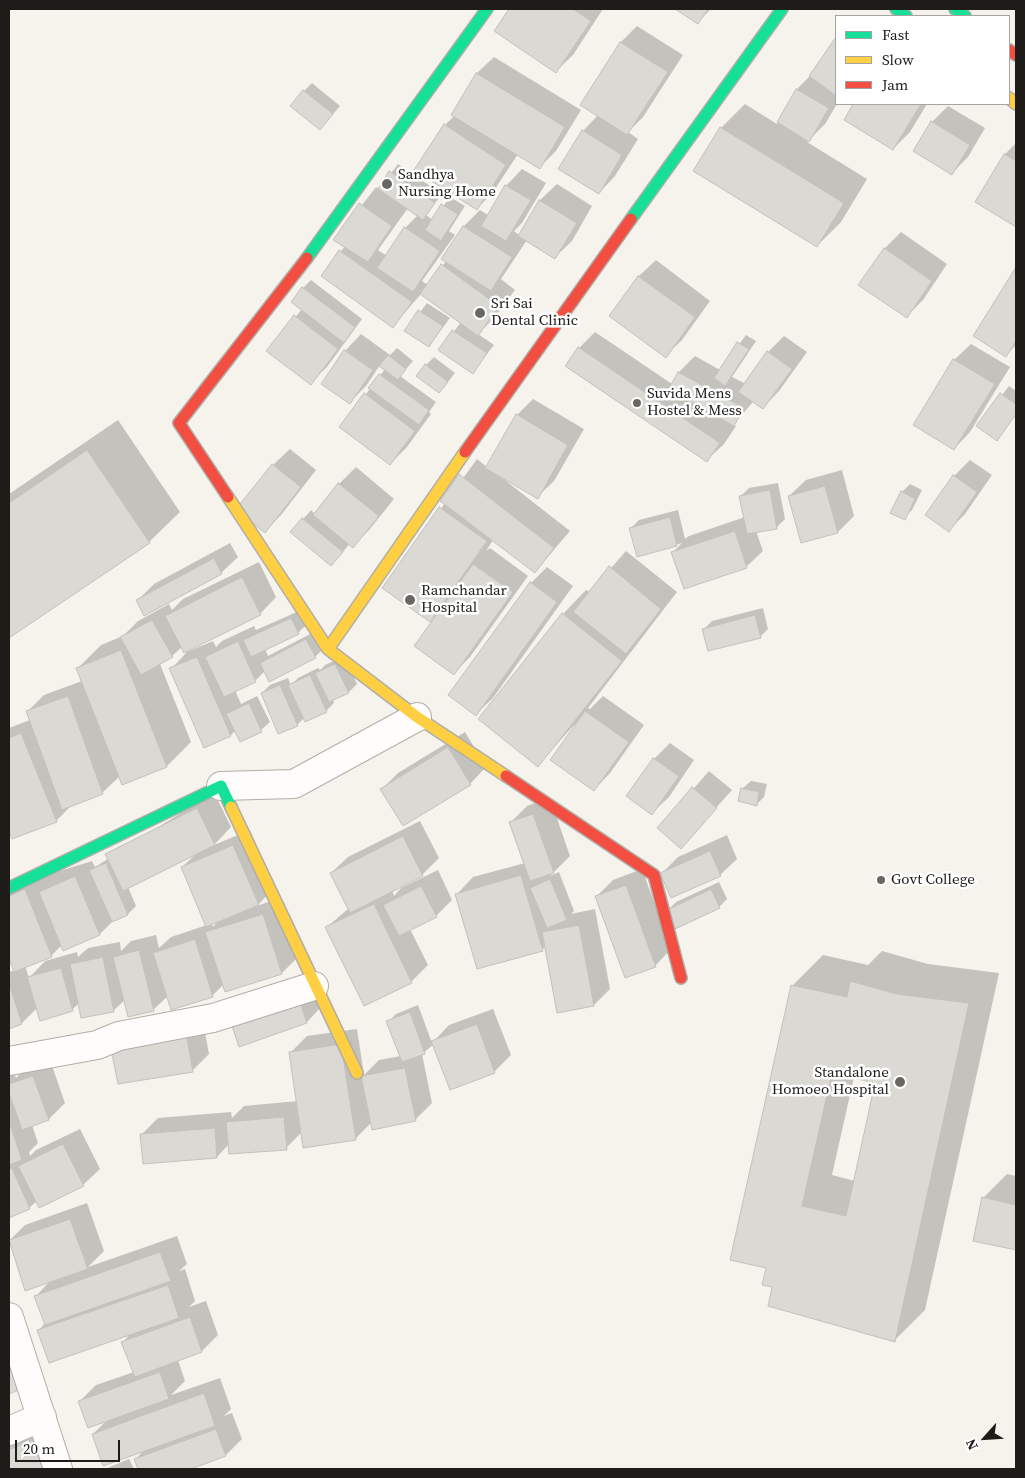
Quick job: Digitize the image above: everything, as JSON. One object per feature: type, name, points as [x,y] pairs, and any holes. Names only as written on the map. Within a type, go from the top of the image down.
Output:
[{"type":"main road","points":[[487,9],[336,222],[179,423],[328,649],[417,717],[654,875],[682,978]]},
{"type":"main road","points":[[328,649],[504,396],[782,9]]},
{"type":"main road","points":[[9,888],[26,882],[221,786],[357,1074]]},
{"type":"street","points":[[221,786],[294,784],[417,717]]},
{"type":"street","points":[[9,1061],[97,1045],[119,1036],[213,1018],[314,986]]},
{"type":"street","points":[[9,1317],[58,1469]]},
{"type":"street","points":[[9,1431],[42,1417]]},
{"type":"building","points":[[509,9],[573,9],[591,21],[556,73],[494,31]]},
{"type":"building","points":[[675,9],[708,9],[698,24]]},
{"type":"building","points":[[835,38],[835,95],[809,76]]},
{"type":"building","points":[[620,42],[668,72],[627,135],[580,105]]},
{"type":"building","points":[[476,73],[565,127],[540,169],[451,115]]},
{"type":"building","points":[[796,89],[829,108],[809,142],[777,122]]},
{"type":"building","points":[[303,90],[333,114],[320,130],[290,106]]},
{"type":"building","points":[[852,105],[920,105],[893,150],[844,120]]},
{"type":"building","points":[[931,121],[970,145],[952,175],[913,151]]},
{"type":"building","points":[[444,124],[506,165],[477,210],[414,170]]},
{"type":"building","points":[[720,127],[844,203],[817,247],[693,171]]},
{"type":"building","points":[[582,130],[622,155],[599,194],[558,169]]},
{"type":"building","points":[[1004,154],[1016,161],[1016,227],[975,202]]},
{"type":"building","points":[[389,171],[435,203],[423,220],[378,189]]},
{"type":"building","points":[[505,185],[531,200],[506,241],[481,226]]},
{"type":"building","points":[[539,200],[577,223],[555,259],[518,236]]},
{"type":"building","points":[[359,203],[392,226],[368,262],[333,240]]},
{"type":"building","points":[[441,204],[458,214],[441,241],[425,230]]},
{"type":"building","points":[[463,226],[512,257],[491,291],[441,259]]},
{"type":"building","points":[[404,227],[440,251],[413,292],[377,268]]},
{"type":"building","points":[[884,248],[932,281],[907,318],[858,285]]},
{"type":"building","points":[[339,250],[412,302],[393,328],[321,276]]},
{"type":"building","points":[[441,264],[499,306],[478,336],[420,294]]},
{"type":"building","points":[[1016,267],[1016,341],[1006,357],[973,336]]},
{"type":"building","points":[[638,276],[695,317],[666,358],[609,316]]},
{"type":"building","points":[[302,287],[355,327],[344,343],[291,302]]},
{"type":"building","points":[[418,310],[443,326],[429,347],[404,331]]},
{"type":"building","points":[[294,315],[338,349],[311,385],[266,351]]},
{"type":"building","points":[[452,330],[487,353],[473,374],[438,350]]},
{"type":"building","points":[[737,342],[749,349],[725,386],[714,378]]},
{"type":"building","points":[[578,347],[720,443],[707,462],[565,366]]},
{"type":"building","points":[[344,350],[373,370],[350,404],[321,384]]},
{"type":"building","points":[[767,351],[792,369],[763,409],[738,392]]},
{"type":"building","points":[[388,355],[406,369],[398,380],[379,366]]},
{"type":"building","points":[[953,359],[995,384],[954,450],[913,425]]},
{"type":"building","points":[[425,364],[448,382],[439,393],[416,376]]},
{"type":"building","points":[[678,372],[744,408],[734,426],[668,390]]},
{"type":"building","points":[[379,374],[429,410],[419,425],[368,388]]},
{"type":"building","points":[[364,393],[415,431],[390,465],[339,427]]},
{"type":"building","points":[[1000,393],[1016,404],[1016,414],[997,441],[976,426]]},
{"type":"building","points":[[516,414],[568,445],[538,499],[485,468]]},
{"type":"building","points":[[87,450],[150,543],[9,638],[9,503]]},
{"type":"building","points":[[272,464],[301,487],[265,533],[236,509]]},
{"type":"building","points":[[459,474],[554,548],[535,573],[440,501]]},
{"type":"building","points":[[953,475],[977,492],[949,532],[925,515]]},
{"type":"building","points":[[338,483],[379,516],[353,548],[313,515]]},
{"type":"building","points":[[825,486],[838,533],[801,543],[788,496]]},
{"type":"building","points":[[770,490],[777,529],[747,534],[739,496]]},
{"type":"building","points":[[901,491],[915,499],[905,520],[890,513]]},
{"type":"building","points":[[439,507],[487,541],[430,622],[382,588]]},
{"type":"building","points":[[670,517],[677,546],[637,557],[629,528]]},
{"type":"building","points":[[302,518],[343,552],[331,566],[290,532]]},
{"type":"building","points":[[735,531],[747,568],[684,589],[671,552]]},
{"type":"building","points":[[214,558],[222,574],[144,616],[136,600]]},
{"type":"building","points":[[473,564],[513,592],[454,675],[414,646]]},
{"type":"building","points":[[609,566],[661,609],[626,654],[573,612]]},
{"type":"building","points":[[242,577],[261,615],[184,653],[165,616]]},
{"type":"building","points":[[530,582],[557,602],[476,716],[448,695]]},
{"type":"building","points":[[562,613],[622,661],[538,767],[478,719]]},
{"type":"building","points":[[755,615],[761,638],[708,651],[702,629]]},
{"type":"building","points":[[291,618],[299,634],[251,657],[243,640]]},
{"type":"building","points":[[152,620],[173,657],[141,675],[120,637]]},
{"type":"building","points":[[306,639],[316,658],[269,682],[260,663]]},
{"type":"building","points":[[238,641],[256,682],[224,697],[205,657]]},
{"type":"building","points":[[121,650],[167,767],[122,785],[76,668]]},
{"type":"building","points":[[197,657],[231,736],[204,748],[169,668]]},
{"type":"building","points":[[335,664],[349,693],[329,702],[315,673]]},
{"type":"building","points":[[310,675],[327,712],[305,722],[288,685]]},
{"type":"building","points":[[280,685],[298,726],[278,734],[261,693]]},
{"type":"building","points":[[68,696],[103,794],[62,810],[26,711]]},
{"type":"building","points":[[249,703],[262,732],[240,742],[226,714]]},
{"type":"building","points":[[585,711],[629,742],[594,791],[550,760]]},
{"type":"building","points":[[21,733],[57,822],[12,839],[9,830],[9,738]]},
{"type":"building","points":[[448,747],[471,785],[403,826],[380,789]]},
{"type":"building","points":[[653,758],[679,776],[652,815],[626,796]]},
{"type":"building","points":[[692,787],[717,808],[681,849],[657,828]]},
{"type":"building","points":[[741,788],[759,792],[757,806],[738,801]]},
{"type":"building","points":[[197,808],[215,845],[123,891],[105,854]]},
{"type":"building","points":[[533,814],[554,873],[530,881],[509,822]]},
{"type":"building","points":[[403,836],[423,876],[350,913],[330,873]]},
{"type":"building","points":[[233,845],[259,905],[206,927],[181,867]]},
{"type":"building","points":[[710,851],[721,876],[671,898],[660,873]]},
{"type":"building","points":[[106,863],[128,915],[112,922],[89,870]]},
{"type":"building","points":[[521,875],[543,951],[477,969],[455,894]]},
{"type":"building","points":[[75,876],[100,935],[63,951],[39,892]]},
{"type":"building","points":[[550,879],[567,920],[547,928],[530,888]]},
{"type":"building","points":[[626,885],[656,967],[625,978],[595,896]]},
{"type":"building","points":[[421,886],[437,917],[399,936],[383,905]]},
{"type":"building","points":[[25,889],[52,957],[14,972],[9,958],[9,896]]},
{"type":"building","points":[[711,889],[720,908],[675,929],[667,910]]},
{"type":"building","points":[[374,904],[412,983],[364,1006],[325,927]]},
{"type":"building","points":[[263,914],[282,974],[225,992],[205,932]]},
{"type":"building","points":[[579,925],[594,1006],[557,1013],[542,932]]},
{"type":"building","points":[[195,939],[213,997],[171,1010],[153,953]]},
{"type":"building","points":[[139,950],[154,1011],[128,1017],[113,957]]},
{"type":"building","points":[[103,957],[114,1012],[81,1018],[70,964]]},
{"type":"building","points":[[61,968],[73,1011],[40,1021],[27,977]]},
{"type":"building","points":[[850,981],[897,994],[969,1003],[895,1342],[768,1306],[772,1287],[762,1285],[766,1268],[730,1260],[791,985],[847,997]],"holes":[[[832,1073],[875,1083],[846,1216],[802,1206]]]},
{"type":"building","points":[[9,983],[22,1024],[9,1029]]},
{"type":"building","points":[[300,1002],[307,1023],[239,1047],[232,1026]]},
{"type":"building","points":[[410,1012],[425,1054],[402,1062],[386,1021]]},
{"type":"building","points":[[477,1024],[495,1073],[450,1090],[431,1041]]},
{"type":"building","points":[[186,1032],[193,1072],[118,1084],[110,1044]]},
{"type":"building","points":[[341,1044],[356,1140],[303,1148],[289,1052]]},
{"type":"building","points":[[405,1068],[416,1121],[372,1130],[361,1076]]},
{"type":"building","points":[[33,1076],[49,1120],[22,1130],[9,1093],[9,1084]]},
{"type":"building","points":[[284,1117],[287,1150],[229,1154],[226,1122]]},
{"type":"building","points":[[9,1121],[22,1160],[9,1165]]},
{"type":"building","points":[[215,1128],[217,1158],[143,1164],[140,1134]]},
{"type":"building","points":[[63,1144],[84,1186],[39,1208],[18,1166]]},
{"type":"building","points":[[12,1168],[30,1209],[9,1218],[9,1169]]},
{"type":"building","points":[[982,1197],[1016,1205],[1016,1250],[973,1241]]},
{"type":"building","points":[[70,1219],[88,1269],[25,1291],[9,1240]]},
{"type":"building","points":[[160,1252],[171,1281],[45,1325],[34,1296]]},
{"type":"building","points":[[168,1285],[179,1318],[49,1363],[37,1330]]},
{"type":"building","points":[[190,1317],[202,1352],[135,1377],[121,1342]]},
{"type":"building","points":[[9,1366],[19,1390],[9,1394]]},
{"type":"building","points":[[160,1372],[169,1399],[88,1428],[78,1401]]},
{"type":"building","points":[[204,1393],[215,1426],[103,1466],[92,1434]]},
{"type":"building","points":[[216,1429],[226,1456],[191,1469],[138,1469],[134,1459]]},
{"type":"building","points":[[32,1440],[43,1469],[9,1469],[9,1450]]},
{"type":"traffic: fast","points":[[307,258],[487,9]]},
{"type":"traffic: fast","points":[[631,219],[782,9]]},
{"type":"traffic: fast","points":[[896,9],[905,15]]},
{"type":"traffic: fast","points":[[955,9],[964,15]]},
{"type":"traffic: fast","points":[[9,888],[221,786],[231,807]]},
{"type":"traffic: slow","points":[[1010,99],[1016,104]]},
{"type":"traffic: slow","points":[[328,649],[465,452]]},
{"type":"traffic: slow","points":[[228,497],[328,649],[417,717],[506,776]]},
{"type":"traffic: slow","points":[[231,807],[357,1073]]},
{"type":"traffic: jam","points":[[1010,51],[1016,55]]},
{"type":"traffic: jam","points":[[465,452],[631,219]]},
{"type":"traffic: jam","points":[[228,497],[179,423],[307,258]]},
{"type":"traffic: jam","points":[[506,776],[654,875],[681,978]]},
{"type":"place","name":"Sandhya Nursing Home","points":[[387,184]]},
{"type":"place","name":"Sri Sai Dental Clinic","points":[[480,313]]},
{"type":"place","name":"Suvida Mens Hostel & Mess","points":[[637,403]]},
{"type":"place","name":"Ramchandar Hospital","points":[[410,600]]},
{"type":"place","name":"Govt College","points":[[881,880]]},
{"type":"place","name":"Standalone Homoeo Hospital","points":[[900,1082]]}]
